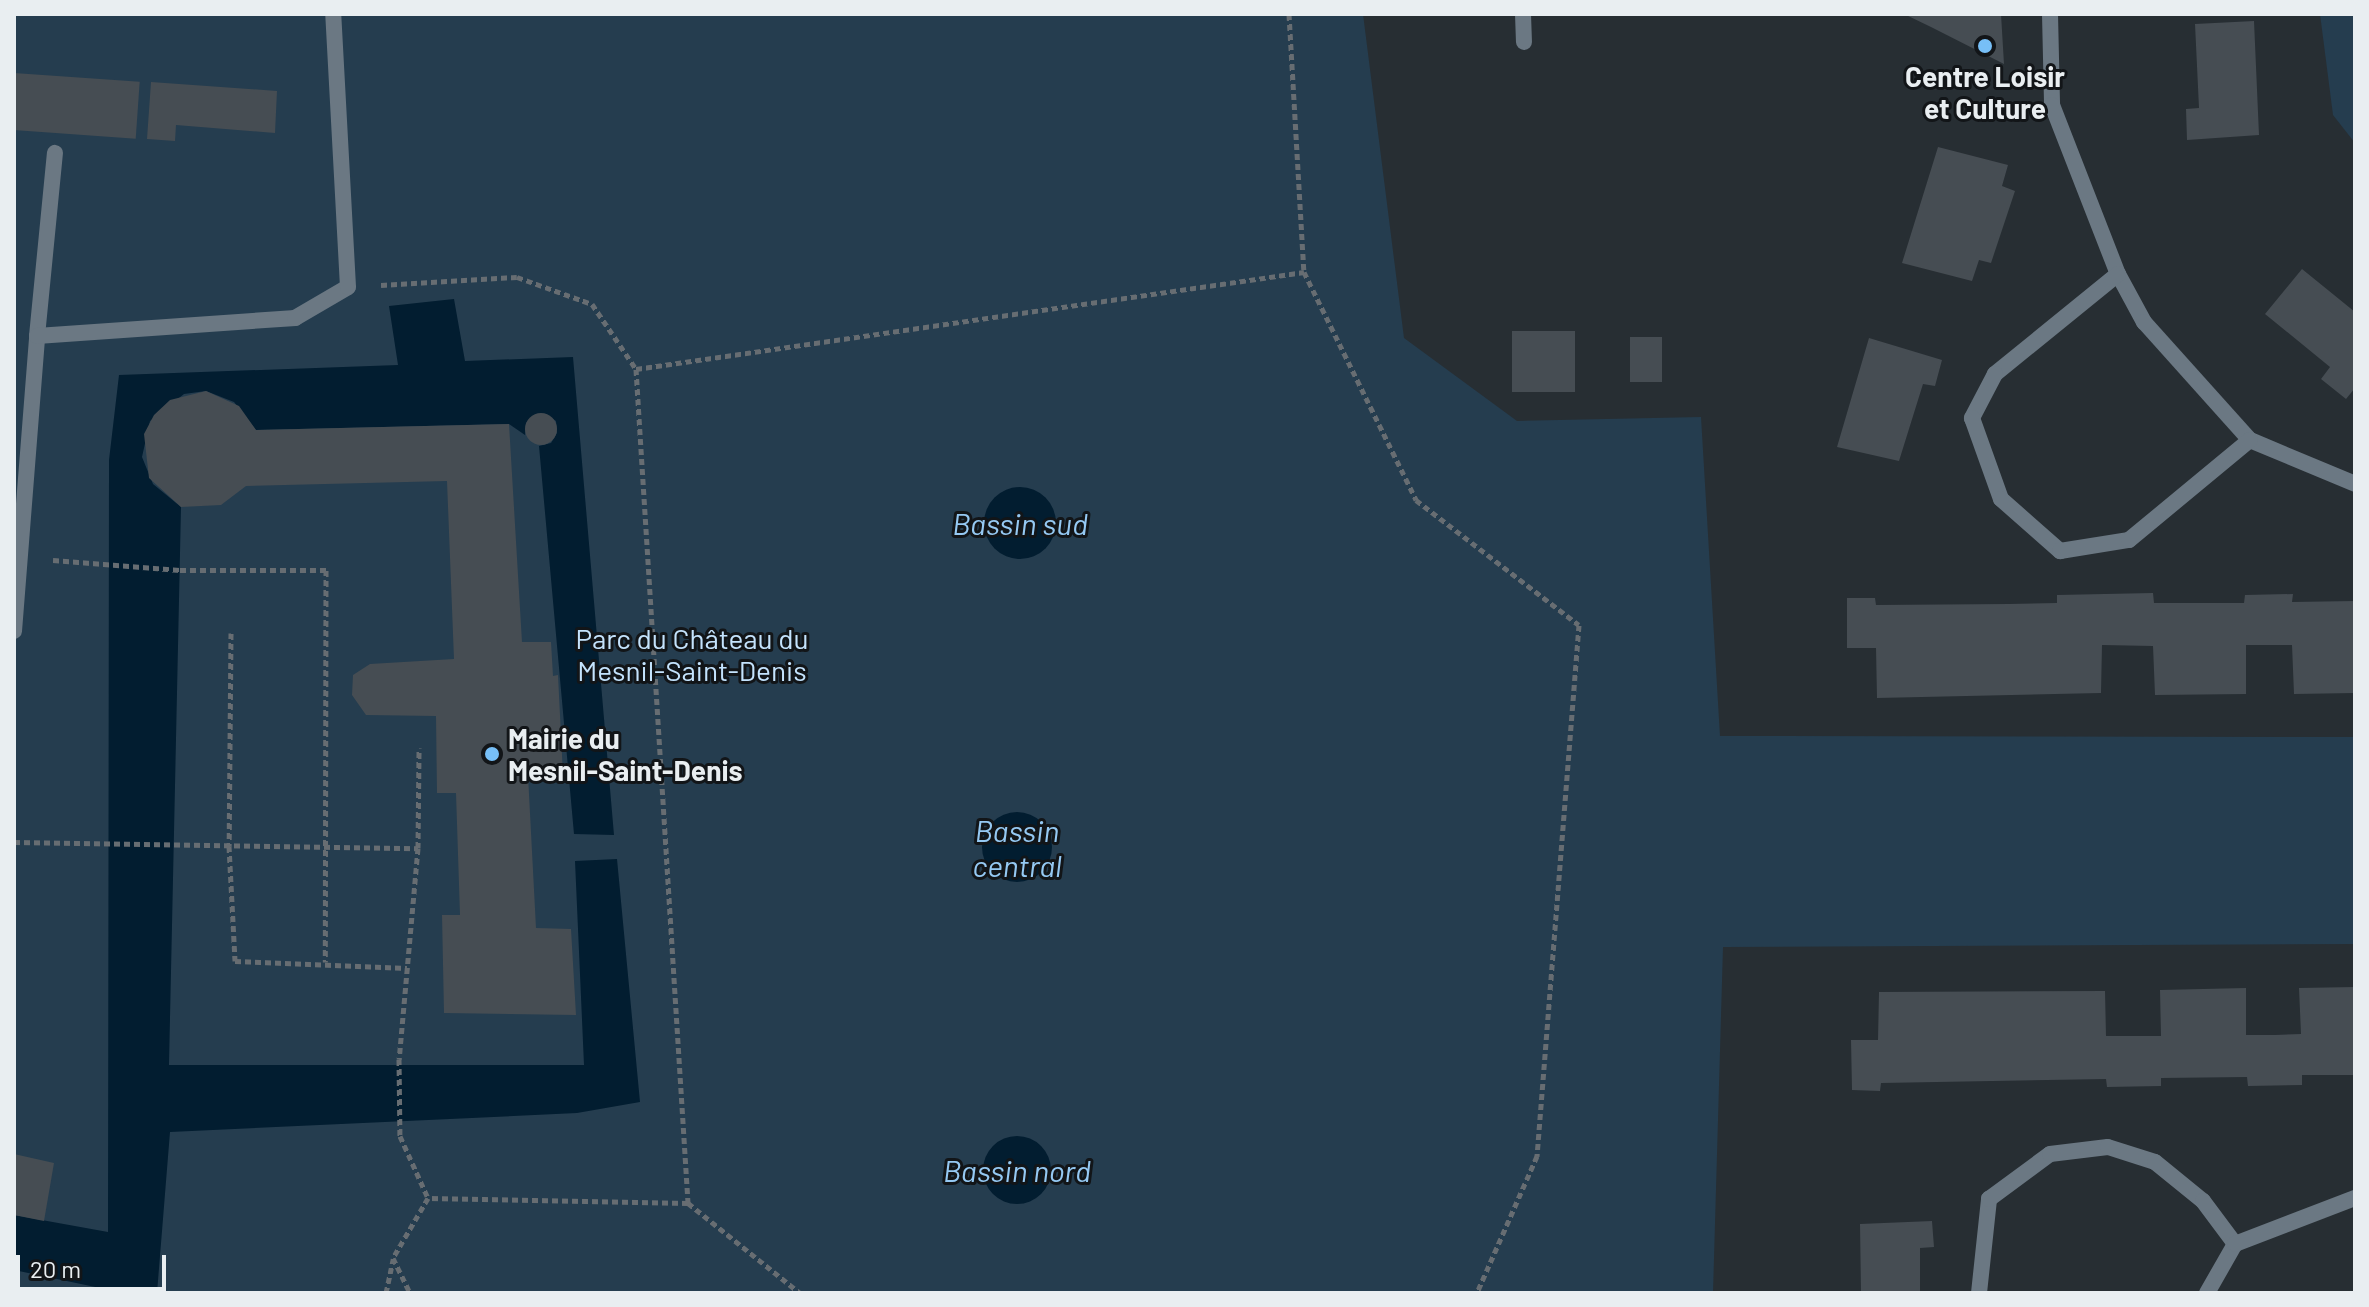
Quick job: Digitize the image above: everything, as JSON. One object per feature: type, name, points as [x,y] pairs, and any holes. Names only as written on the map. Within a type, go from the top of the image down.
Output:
[{"type":"street","points":[[37,336],[295,318],[348,287],[333,14]]},
{"type":"street","points":[[1523,14],[1524,42]]},
{"type":"street","points":[[2050,14],[2052,105],[2118,274],[2144,322],[2250,440],[2355,484]]},
{"type":"street","points":[[14,631],[55,153]]},
{"type":"street","points":[[2118,274],[1995,374],[1983,396],[1972,418],[2001,499],[2060,551],[2129,540],[2250,440]]},
{"type":"street","points":[[1979,1293],[1989,1199],[2050,1154],[2108,1147],[2155,1162],[2203,1201],[2235,1244]]},
{"type":"street","points":[[2207,1293],[2235,1244],[2355,1198]]},
{"type":"path","points":[[1289,14],[1304,272],[1416,500],[1579,625],[1537,1156],[1477,1293]]},
{"type":"path","points":[[636,369],[1304,272]]},
{"type":"path","points":[[348,287],[517,277],[592,304],[636,369],[688,1203]]},
{"type":"path","points":[[20,557],[180,570],[326,570],[325,962]]},
{"type":"path","points":[[231,633],[229,846],[235,961],[325,962],[407,968]]},
{"type":"path","points":[[419,748],[418,848],[399,1059],[400,1136],[428,1198]]},
{"type":"path","points":[[14,842],[418,848]]},
{"type":"path","points":[[428,1198],[688,1203],[800,1293]]},
{"type":"path","points":[[386,1293],[393,1258],[428,1198]]},
{"type":"path","points":[[393,1258],[410,1293]]},
{"type":"green space","name":"Parc du Château du Mesnil-Saint-Denis","points":[[14,14],[1363,14],[1404,338],[1517,421],[1701,417],[1720,736],[2355,737],[2355,944],[1723,947],[1713,1293],[14,1293]]},
{"type":"green space","points":[[2320,14],[2355,14],[2355,143],[2333,115]]},
{"type":"water","points":[[454,299],[465,361],[573,357],[614,835],[574,834],[539,446],[551,443],[557,433],[556,421],[546,414],[534,415],[526,423],[525,435],[509,424],[256,430],[234,402],[206,391],[184,394],[150,421],[142,457],[153,484],[181,507],[169,1065],[584,1065],[575,861],[617,859],[640,1102],[577,1113],[170,1132],[157,1293],[124,1293],[14,1270],[14,1215],[108,1232],[109,460],[119,375],[398,365],[389,306]]},
{"type":"water","name":"Bassin sud","points":[[1020,487],[1040,493],[1050,503],[1056,523],[1050,543],[1040,553],[1020,559],[1000,553],[990,543],[984,523],[990,503],[1000,493]]},
{"type":"water","name":"Bassin central","points":[[1017,812],[1042,822],[1052,847],[1042,872],[1017,882],[992,872],[982,847],[992,822]]},
{"type":"water","name":"Bassin nord","points":[[1010,1136],[1024,1136],[1036,1141],[1046,1151],[1051,1170],[1046,1189],[1036,1199],[1024,1204],[1010,1204],[998,1199],[988,1189],[983,1177],[983,1163],[988,1151],[998,1141]]},
{"type":"building","name":"Centre Loisir et Culture","points":[[1904,14],[2001,14],[2004,64],[1931,27]]},
{"type":"building","points":[[2254,21],[2259,135],[2187,140],[2186,109],[2199,108],[2195,24]]},
{"type":"building","points":[[14,73],[140,82],[136,139],[14,130]]},
{"type":"building","points":[[151,82],[277,91],[275,133],[176,125],[175,141],[147,139]]},
{"type":"building","points":[[1938,147],[2008,165],[2002,186],[2015,191],[1991,263],[1979,260],[1972,281],[1902,263]]},
{"type":"building","points":[[2302,269],[2355,312],[2355,388],[2346,399],[2321,379],[2330,367],[2265,314]]},
{"type":"building","points":[[1512,331],[1575,331],[1575,392],[1512,392]]},
{"type":"building","points":[[1630,337],[1662,337],[1662,382],[1630,382]]},
{"type":"building","points":[[1869,338],[1942,360],[1935,386],[1923,384],[1899,461],[1837,447]]},
{"type":"building","points":[[206,391],[239,406],[256,430],[509,424],[522,642],[551,642],[553,676],[558,675],[563,775],[528,775],[536,928],[571,929],[576,1015],[444,1013],[442,915],[460,915],[456,793],[437,793],[436,716],[366,715],[352,695],[353,675],[370,664],[454,659],[447,481],[246,486],[221,505],[181,507],[149,478],[144,434],[154,415],[170,400]]},
{"type":"building","points":[[541,413],[553,417],[557,429],[553,441],[541,445],[529,441],[525,429],[529,417]]},
{"type":"building","points":[[2153,593],[2154,603],[2244,603],[2245,595],[2293,594],[2292,602],[2355,601],[2355,693],[2294,694],[2292,645],[2246,645],[2246,694],[2155,695],[2153,646],[2102,645],[2101,693],[1877,698],[1876,648],[1847,648],[1847,598],[1875,598],[1876,605],[2009,604],[2057,603],[2057,595]]},
{"type":"building","points":[[2355,987],[2355,1075],[2302,1075],[2302,1085],[2248,1086],[2247,1077],[2161,1078],[2161,1086],[2107,1087],[2106,1079],[1881,1083],[1880,1091],[1852,1090],[1851,1040],[1878,1040],[1879,992],[2105,991],[2106,1036],[2161,1036],[2160,990],[2246,988],[2246,1035],[2275,1035],[2301,1034],[2299,988]]},
{"type":"building","points":[[14,1154],[54,1163],[44,1221],[14,1215]]},
{"type":"building","points":[[1932,1221],[1934,1247],[1920,1248],[1920,1293],[1861,1293],[1860,1224]]},
{"type":"place","name":"Centre Loisir et Culture","points":[[1985,46]]},
{"type":"place","name":"Mairie du Mesnil-Saint-Denis","points":[[492,754]]}]
